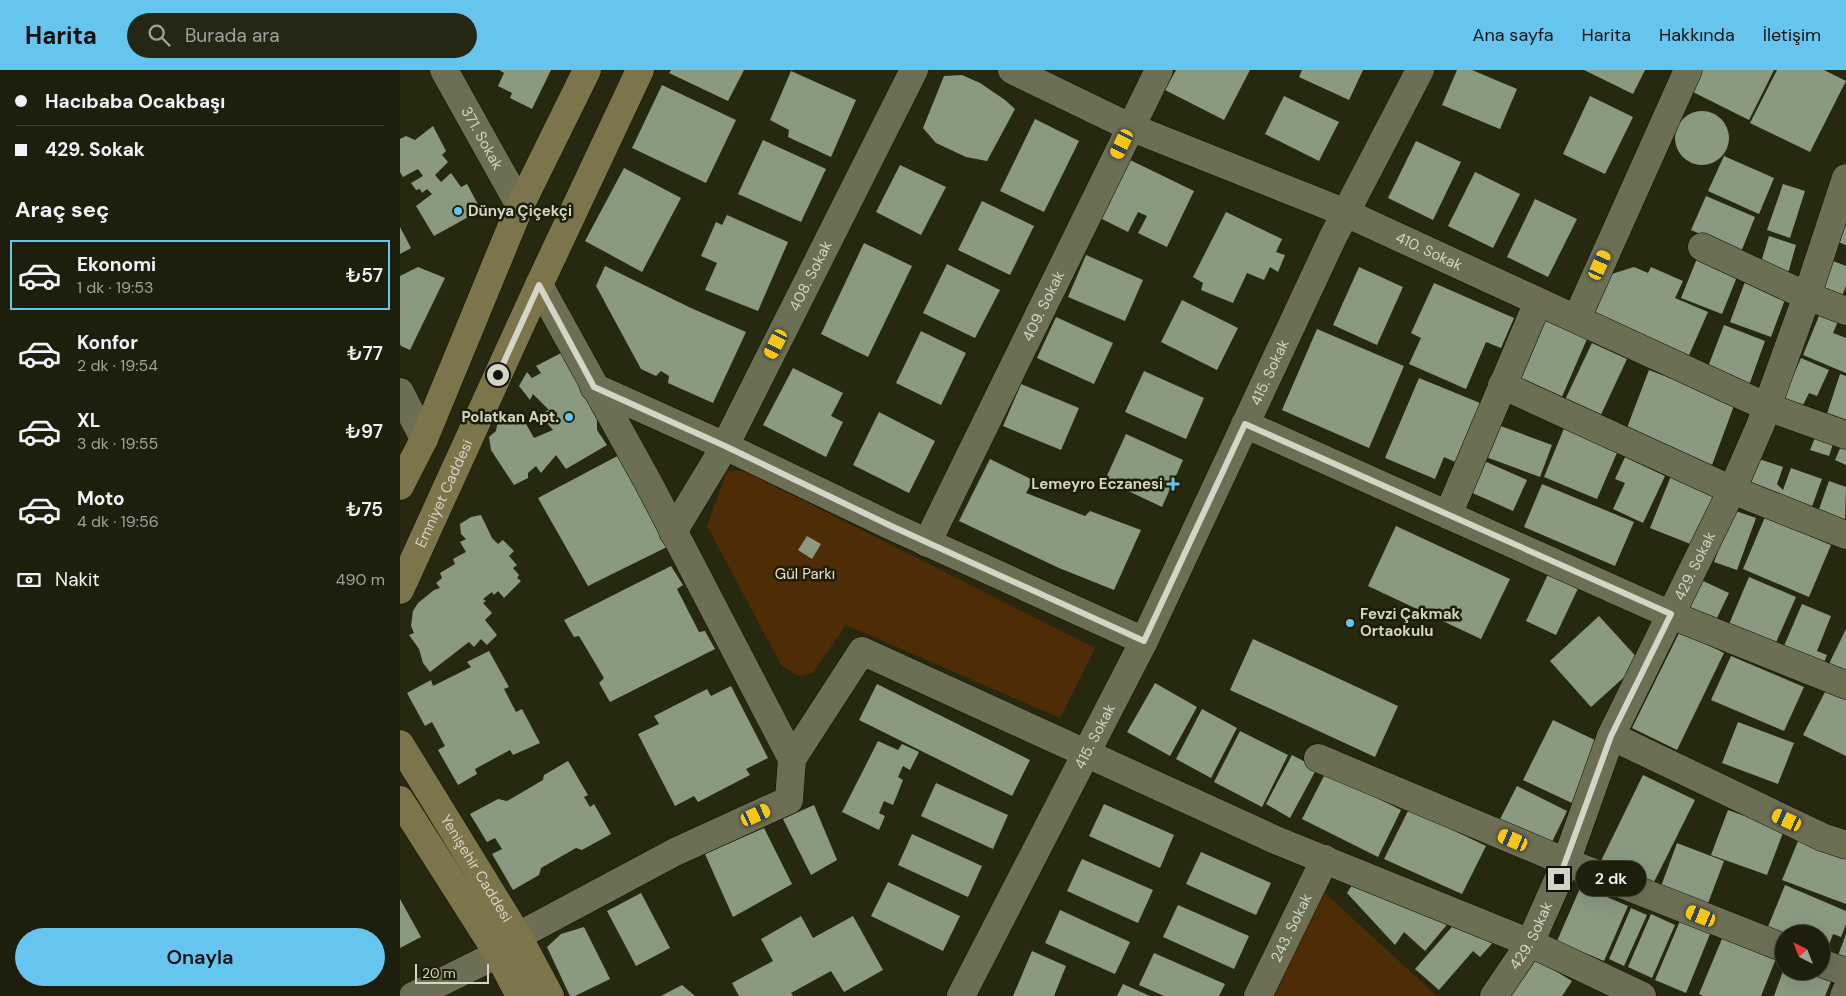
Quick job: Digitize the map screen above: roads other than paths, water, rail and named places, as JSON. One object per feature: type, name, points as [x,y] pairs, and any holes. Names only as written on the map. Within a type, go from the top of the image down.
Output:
[{"type":"main road","points":[[400,486],[424,439],[520,206],[587,70]]},
{"type":"main road","name":"Emniyet Caddesi","points":[[400,590],[539,285],[640,70]]},
{"type":"main road","name":"Yenişehir Caddesi","points":[[400,744],[508,945],[520,996]]},
{"type":"main road","name":"Yenişehir Caddesi","points":[[400,800],[508,945],[550,996]]},
{"type":"street","name":"371. Sokak","points":[[444,70],[520,206]]},
{"type":"street","name":"408. Sokak","points":[[674,532],[725,446],[914,70]]},
{"type":"street","name":"410. Sokak","points":[[1012,70],[1130,127],[1346,213],[1767,406],[1846,435]]},
{"type":"street","name":"409. Sokak","points":[[927,543],[1159,70]]},
{"type":"street","name":"415. Sokak","points":[[961,996],[1144,641],[1333,237],[1420,70]]},
{"type":"street","points":[[1576,318],[1688,70]]},
{"type":"street","name":"429. Sokak","points":[[1494,996],[1530,944],[1566,862],[1611,736],[1732,490],[1760,426],[1841,206],[1846,178]]},
{"type":"street","points":[[1702,247],[1807,296],[1846,311]]},
{"type":"street","points":[[539,285],[674,532],[792,760]]},
{"type":"street","points":[[1448,515],[1538,302]]},
{"type":"street","points":[[1502,385],[1732,490],[1846,535]]},
{"type":"street","points":[[594,387],[725,446],[927,543],[1144,641]]},
{"type":"street","points":[[400,392],[424,439]]},
{"type":"street","points":[[1245,424],[1671,614],[1846,685]]},
{"type":"street","points":[[413,996],[675,852],[789,800],[792,760],[862,651],[1278,841],[1530,944],[1642,996]]},
{"type":"street","points":[[1611,736],[1822,837],[1846,845]]},
{"type":"street","points":[[1318,758],[1566,862],[1775,944]]},
{"type":"street","name":"243. Sokak","points":[[1258,996],[1324,860]]},
{"type":"street","points":[[1830,966],[1846,972]]},
{"type":"street","points":[[1844,996],[1846,991]]},
{"type":"place","name":"Dünya Çiçekçi","points":[[458,211]]},
{"type":"place","name":"Polatkan Apt.","points":[[569,417]]},
{"type":"place","name":"Lemeyro Eczanesi","points":[[1173,484]]},
{"type":"place","name":"Fevzi Çakmak Ortaokulu","points":[[1350,623]]},
{"type":"park label","name":"Gül Parkı","points":[[805,574]]}]
